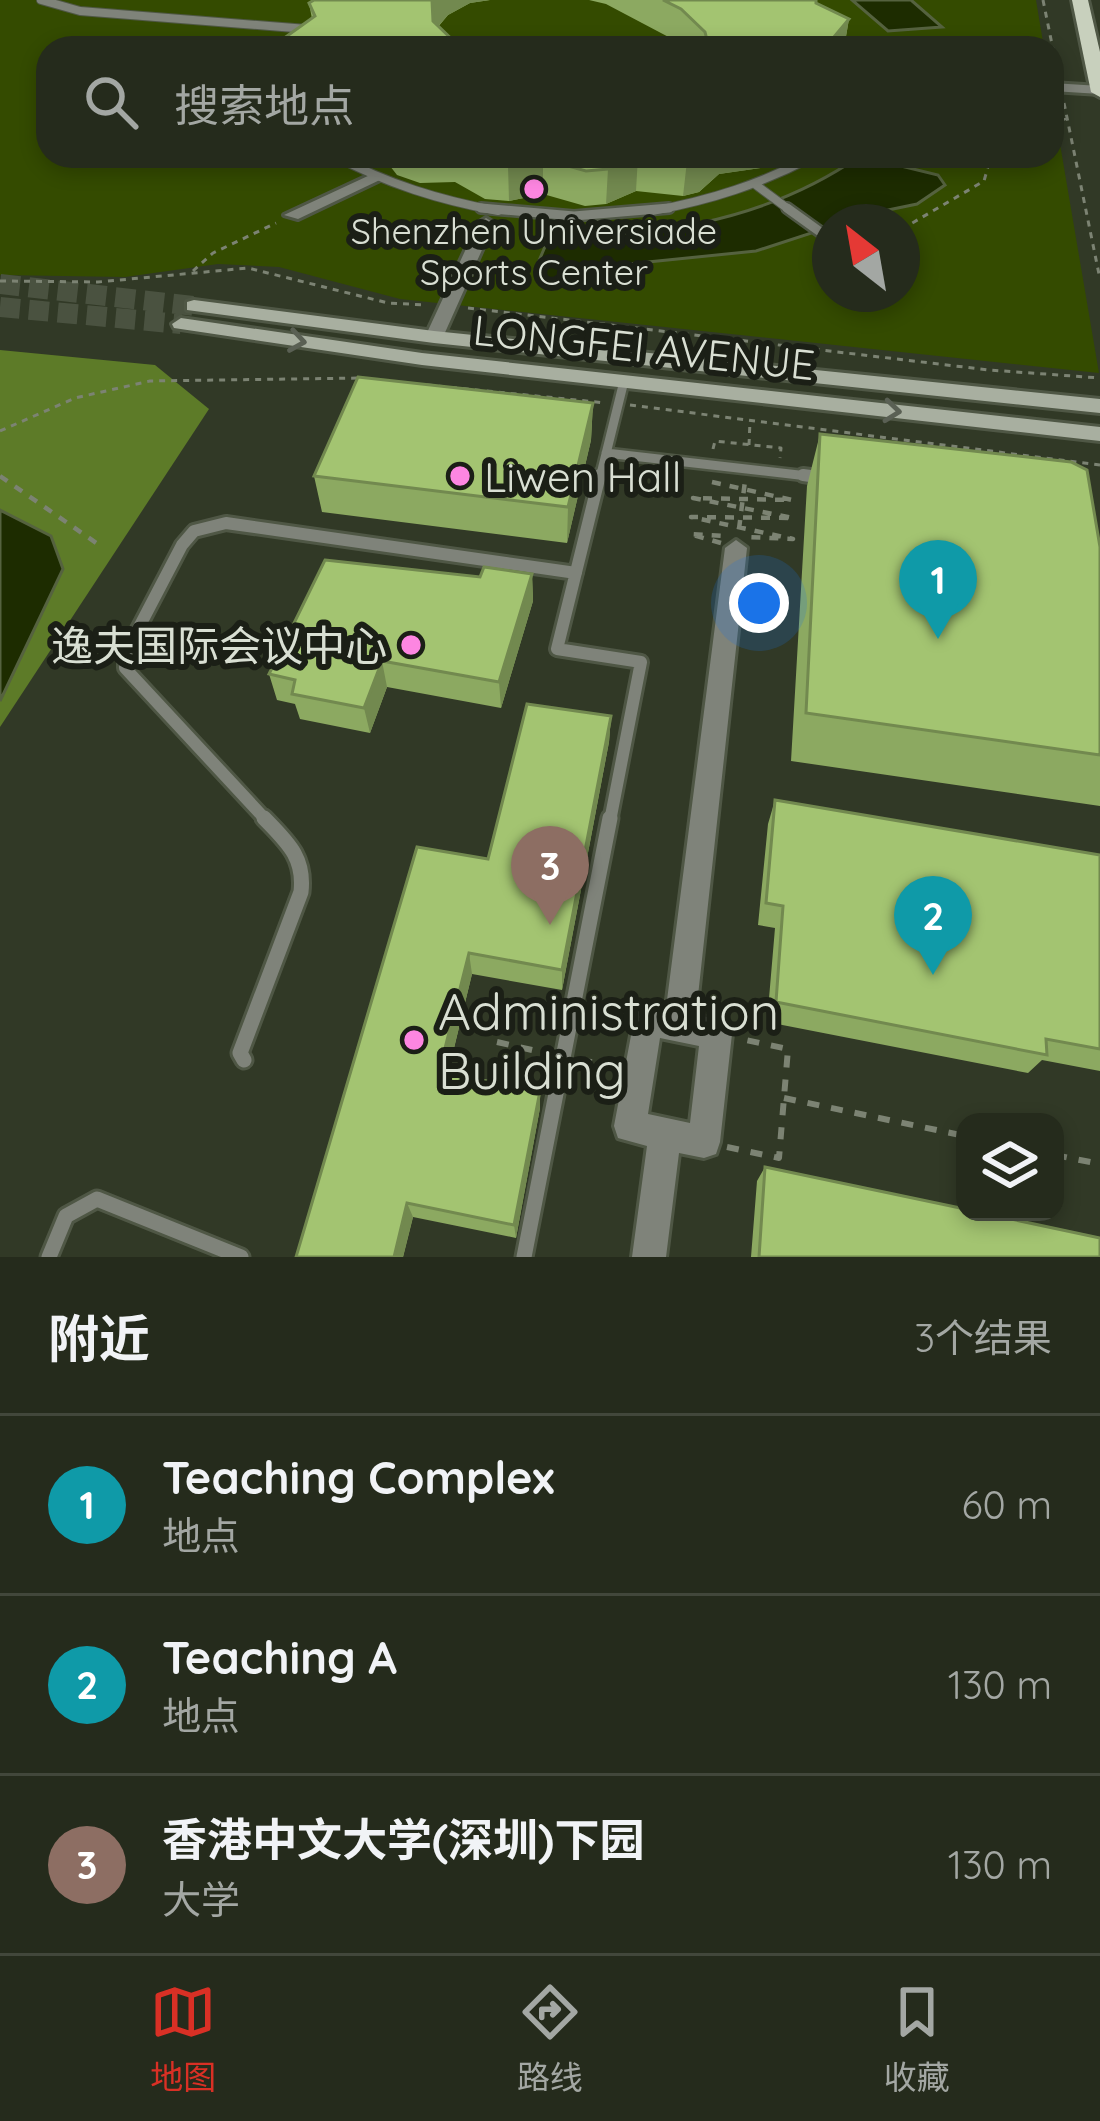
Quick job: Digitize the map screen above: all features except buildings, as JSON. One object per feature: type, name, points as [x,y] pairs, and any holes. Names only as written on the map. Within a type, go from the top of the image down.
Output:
[{"type":"main road","points":[[1079,0],[1100,91]]},
{"type":"main road","name":"LONGFEI AVENUE","points":[[194,306],[434,337],[1100,406]]},
{"type":"main road","name":"LONGFEI AVENUE","points":[[181,324],[422,359],[1066,430],[1100,438]]},
{"type":"main road","points":[[1051,400],[1100,396]]},
{"type":"street","points":[[1064,88],[1100,91]]},
{"type":"street","points":[[292,215],[376,178]]},
{"type":"street","points":[[434,337],[486,224]]},
{"type":"street","points":[[679,1027],[738,537]]},
{"type":"street","points":[[647,1020],[679,1027],[716,1034],[704,1142],[630,1126],[647,1020]]},
{"type":"street","points":[[650,1257],[665,1133]]},
{"type":"lane","points":[[41,0],[116,15],[307,29]]},
{"type":"lane","points":[[301,36],[317,20]]},
{"type":"lane","points":[[357,168],[468,206],[563,215],[659,209],[756,185],[790,168]]},
{"type":"lane","points":[[756,185],[812,226]]},
{"type":"lane","points":[[524,1257],[641,662],[557,649],[623,381]]},
{"type":"lane","points":[[606,453],[848,480]]},
{"type":"lane","points":[[244,1060],[240,1053],[301,892],[303,874],[297,853],[125,668],[125,654],[182,544],[194,531],[226,523],[576,573]]},
{"type":"lane","points":[[49,1257],[66,1216],[97,1199],[241,1257]]},
{"type":"path","points":[[1043,0],[1048,36]]},
{"type":"path","points":[[1064,108],[1100,280]]},
{"type":"path","points":[[1064,119],[1068,118]]},
{"type":"path","points":[[920,218],[984,181],[988,168]]},
{"type":"path","points":[[190,274],[213,254],[292,215]]},
{"type":"path","points":[[0,281],[98,282],[226,268],[270,270],[388,303],[989,370],[1100,378]]},
{"type":"path","points":[[0,431],[75,398],[150,381],[215,383],[307,376],[374,380]]},
{"type":"path","points":[[418,384],[592,401]]},
{"type":"path","points":[[637,406],[1100,465]]},
{"type":"path","points":[[749,445],[750,420]]},
{"type":"path","points":[[738,537],[691,517],[793,518],[693,497],[793,500],[709,481],[715,441],[781,448],[779,472]]},
{"type":"path","points":[[738,537],[747,469]]},
{"type":"path","points":[[0,476],[102,547]]},
{"type":"path","points":[[690,534],[793,539],[738,537],[690,534]]},
{"type":"path","points":[[704,1142],[779,1158],[788,1049],[716,1034]]},
{"type":"path","points":[[497,1042],[639,1072]]},
{"type":"path","points":[[784,1098],[956,1134]]},
{"type":"path","points":[[1064,1157],[1100,1164]]},
{"type":"shaded area","name":"Shenzhen Universiade Sports Center","points":[[0,0],[1036,0],[1042,36],[36,36],[36,168],[1064,167],[1099,373],[400,299],[279,267],[218,264],[125,277],[0,275]]},
{"type":"shaded area","points":[[852,0],[911,0],[942,27],[888,31]]},
{"type":"shaded area","points":[[842,168],[909,168],[938,175],[945,185],[917,204],[812,204],[812,233],[756,251],[599,267],[590,285],[540,278],[535,270],[547,242],[662,230],[722,218],[807,187]]},
{"type":"shaded area","points":[[0,510],[51,536],[63,569],[0,701]]},
{"type":"green space","points":[[0,350],[155,365],[209,409],[0,727]]},
{"type":"tunnel","points":[[0,284],[194,306]]},
{"type":"tunnel","points":[[0,307],[181,324]]},
{"type":"place","name":"Shenzhen Universiade Sports Center","points":[[534,189]]},
{"type":"place","name":"Liwen Hall","points":[[460,476]]},
{"type":"place","name":"Teaching Complex","points":[[938,639]]},
{"type":"place","name":"逸夫国际会议中心","points":[[411,645]]},
{"type":"place","name":"香港中文大学(深圳)下园","points":[[550,925]]},
{"type":"place","name":"Teaching A","points":[[933,975]]},
{"type":"place","name":"Administration Building","points":[[414,1040]]}]
